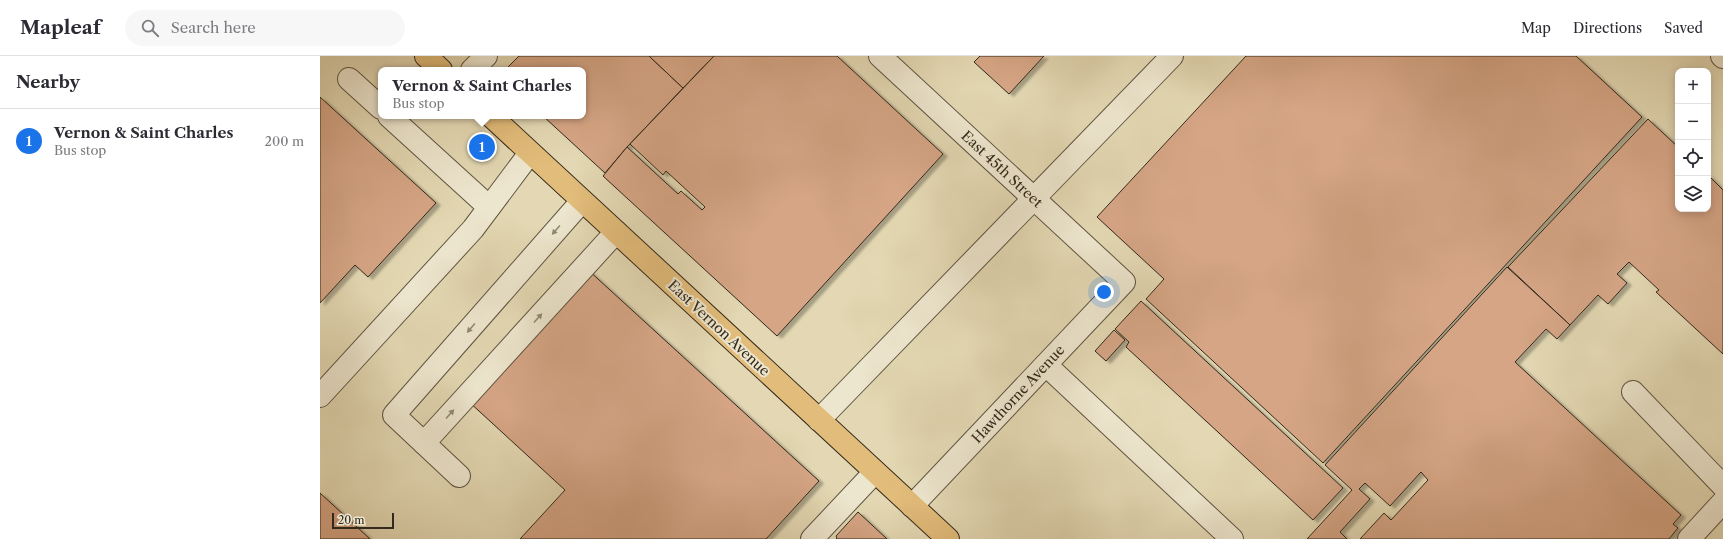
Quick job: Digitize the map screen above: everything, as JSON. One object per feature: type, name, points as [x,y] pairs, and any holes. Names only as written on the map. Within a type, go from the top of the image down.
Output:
[{"type":"main road","points":[[426,56],[438,67]]},
{"type":"main road","name":"East Vernon Avenue","points":[[494,119],[948,539]]},
{"type":"street","points":[[475,67],[486,56]]},
{"type":"street","name":"East 45th Street","points":[[880,56],[1124,282]]},
{"type":"street","points":[[819,420],[1172,56]]},
{"type":"street","points":[[349,79],[378,105]]},
{"type":"street","points":[[392,119],[490,207]]},
{"type":"street","points":[[320,396],[473,229],[530,153]]},
{"type":"street","points":[[459,476],[394,415],[582,201]]},
{"type":"street","points":[[424,443],[616,232]]},
{"type":"street","name":"Hawthorne Avenue","points":[[912,506],[1124,282]]},
{"type":"street","points":[[1046,365],[1232,539]]},
{"type":"street","points":[[1633,392],[1723,486]]},
{"type":"street","points":[[812,539],[876,472]]},
{"type":"street","points":[[1689,539],[1723,502]]},
{"type":"building","points":[[519,56],[649,56],[683,88],[627,147],[605,173],[546,119],[586,119],[586,67],[508,67]]},
{"type":"building","points":[[649,56],[714,56],[683,88]]},
{"type":"building","points":[[714,56],[837,56],[943,154],[777,336],[603,176],[627,147],[678,194],[681,191],[702,210],[705,207],[666,171],[663,175],[630,144]]},
{"type":"building","points":[[980,56],[1044,56],[1009,94],[974,62]]},
{"type":"building","points":[[1246,56],[1576,56],[1642,117],[1323,463],[1146,299],[1164,279],[1097,217]]},
{"type":"building","points":[[320,97],[436,203],[368,277],[355,265],[320,303]]},
{"type":"building","points":[[1648,119],[1675,144],[1675,212],[1711,212],[1711,178],[1723,190],[1723,354],[1656,292],[1659,290],[1629,262],[1617,274],[1627,283],[1608,304],[1598,295],[1570,325],[1508,267]]},
{"type":"building","points":[[1507,267],[1570,325],[1557,339],[1546,329],[1515,362],[1681,515],[1673,524],[1678,528],[1669,539],[1360,539],[1384,513],[1391,520],[1428,480],[1421,472],[1390,506],[1365,483],[1359,489],[1370,499],[1340,532],[1347,539],[1307,539],[1352,490],[1325,465]]},
{"type":"building","points":[[587,269],[819,481],[766,539],[520,539],[565,490],[467,400]]},
{"type":"building","points":[[1141,301],[1343,488],[1313,520],[1126,347],[1129,342],[1115,329]]},
{"type":"building","points":[[1114,330],[1125,340],[1106,361],[1095,351]]},
{"type":"building","points":[[320,493],[370,539],[320,539]]},
{"type":"building","points":[[858,512],[887,539],[836,539],[836,536]]},
{"type":"place","name":"Vernon & Saint Charles","points":[[482,147]]}]
